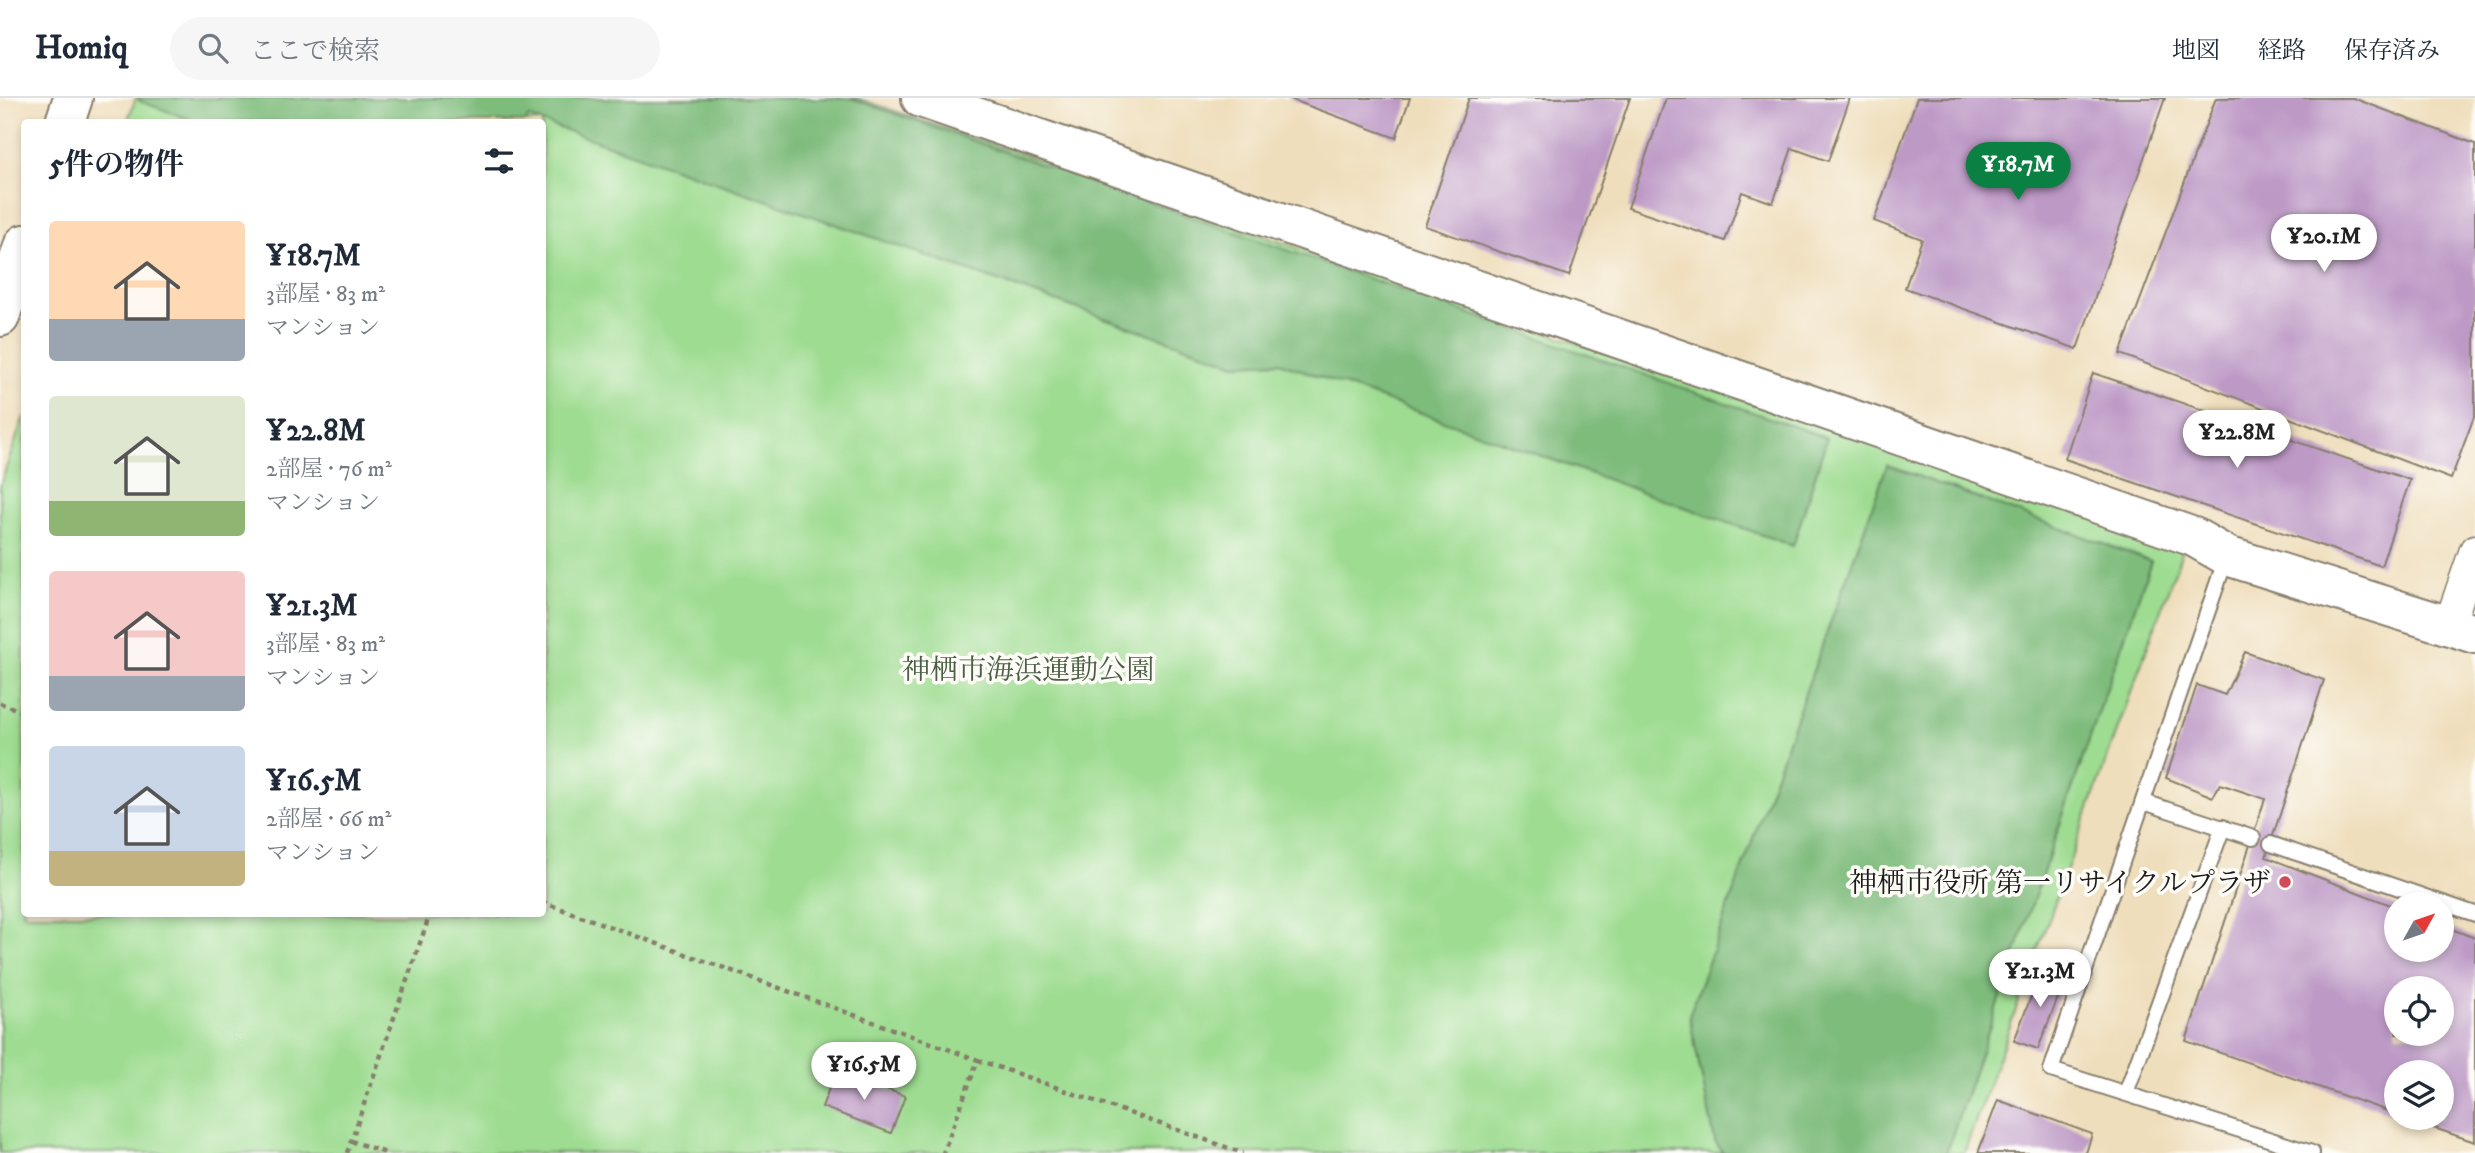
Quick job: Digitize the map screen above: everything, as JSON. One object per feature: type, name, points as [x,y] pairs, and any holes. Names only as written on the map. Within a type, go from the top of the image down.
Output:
[{"type":"street","points":[[66,119],[73,98]]},
{"type":"street","points":[[921,98],[2181,532],[2227,556],[2462,629],[2475,550]]},
{"type":"street","points":[[0,317],[21,253]]},
{"type":"lane","points":[[2227,556],[2051,1070],[2312,1153]]},
{"type":"lane","points":[[2144,802],[2253,838]]},
{"type":"lane","points":[[2126,1093],[2223,827]]},
{"type":"lane","points":[[2271,844],[2475,914]]},
{"type":"path","points":[[0,703],[21,711]]},
{"type":"path","points":[[546,903],[1243,1153]]},
{"type":"path","points":[[347,1153],[429,917]]},
{"type":"path","points":[[943,1153],[978,1060]]},
{"type":"path","points":[[351,1141],[386,1153]]},
{"type":"green space","name":"神栖市海浜運動公園","points":[[136,98],[857,98],[2183,549],[1964,1153],[0,1153],[0,486],[21,425],[21,917],[546,917],[546,119],[128,119]]},
{"type":"green space","points":[[140,98],[850,98],[1827,438],[1793,546],[1279,362],[1236,364],[546,123],[546,119],[189,119],[139,101]]},
{"type":"green space","points":[[1887,465],[2151,561],[1946,1153],[1723,1153],[1715,1141],[1689,1016]]},
{"type":"building","points":[[1287,98],[1410,98],[1396,138]]},
{"type":"building","points":[[1469,98],[1630,98],[1569,276],[1425,226]]},
{"type":"building","points":[[1666,98],[1850,98],[1828,161],[1792,148],[1773,203],[1742,192],[1725,241],[1628,208]]},
{"type":"building","points":[[1917,98],[2165,98],[2077,349],[1905,288],[1922,239],[1874,221]]},
{"type":"building","points":[[2216,98],[2353,98],[2475,144],[2475,414],[2451,479],[2120,354]]},
{"type":"building","points":[[2093,373],[2410,480],[2381,566],[2065,459]]},
{"type":"building","name":"神栖市役所 第一リサイクルプラザ","points":[[2245,652],[2324,680],[2266,857],[2384,902],[2384,962],[2454,962],[2454,930],[2475,938],[2475,1142],[2440,1130],[2454,1130],[2454,1060],[2384,1060],[2384,1110],[2186,1041],[2265,799],[2220,784],[2213,797],[2166,778],[2197,685],[2225,695]]},
{"type":"building","points":[[2042,968],[2066,977],[2038,1049],[2014,1041]]},
{"type":"building","points":[[836,1070],[905,1096],[891,1133],[822,1107]]},
{"type":"building","points":[[1998,1100],[2092,1134],[2086,1153],[1978,1153]]},
{"type":"place","name":"神栖市役所 第一リサイクルプラザ","points":[[2285,882]]}]
